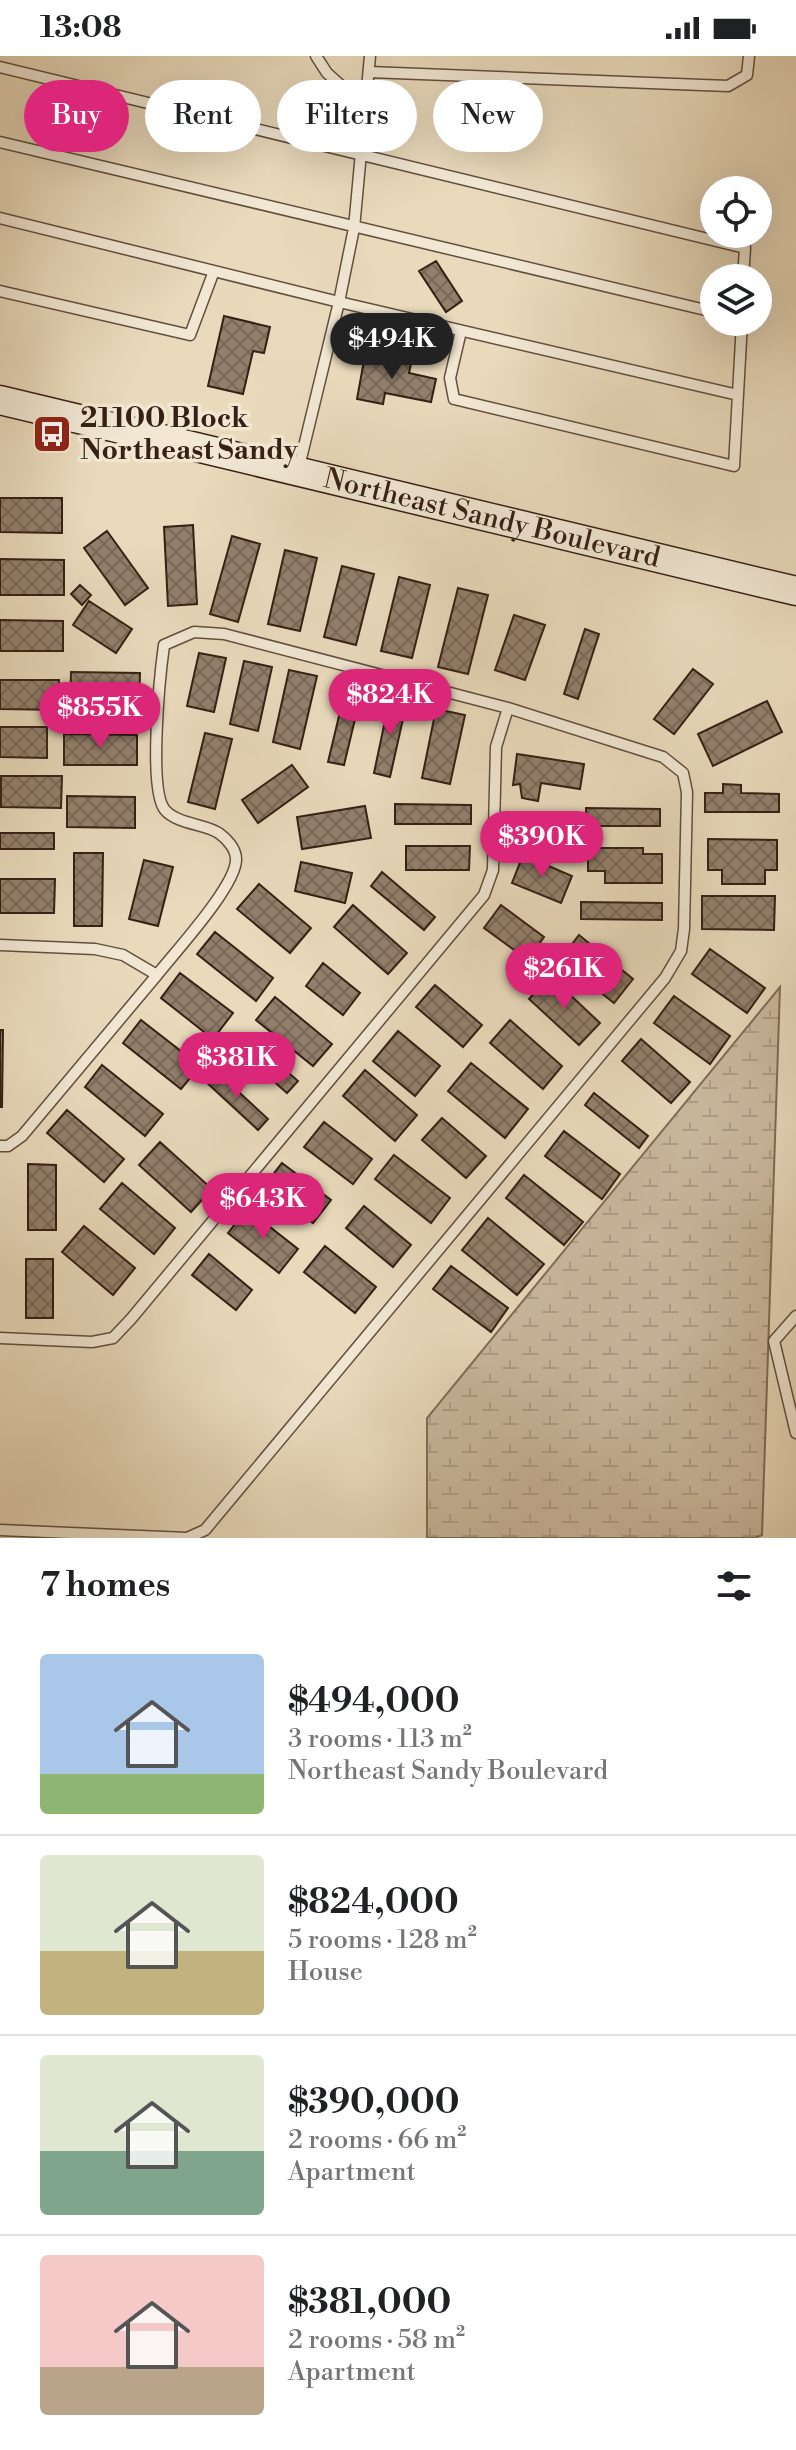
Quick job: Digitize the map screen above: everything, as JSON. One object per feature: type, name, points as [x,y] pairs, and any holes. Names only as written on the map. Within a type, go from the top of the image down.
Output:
[{"type":"main road","name":"Northeast Sandy Boulevard","points":[[0,400],[796,591]]},
{"type":"lane","points":[[316,56],[335,80]]},
{"type":"lane","points":[[368,80],[370,56]]},
{"type":"lane","points":[[369,72],[728,86],[747,75],[749,56]]},
{"type":"lane","points":[[0,67],[745,248],[744,264]]},
{"type":"lane","points":[[0,142],[700,309]]},
{"type":"lane","points":[[298,472],[339,302],[354,228],[363,153]]},
{"type":"lane","points":[[0,218],[339,302],[738,395]]},
{"type":"lane","points":[[0,291],[190,335],[214,271]]},
{"type":"lane","points":[[461,331],[450,378],[454,399],[734,466],[741,336]]},
{"type":"lane","points":[[0,1146],[8,1146],[22,1136],[157,975],[227,887],[237,860],[231,845],[218,831],[194,826],[165,810],[156,790],[160,673],[164,645],[194,632],[224,634],[508,708],[663,757],[683,773],[687,792],[681,951],[665,978],[205,1530],[187,1538],[0,1530]]},
{"type":"lane","points":[[0,1338],[92,1342],[113,1338],[484,895],[493,870],[496,747],[508,708]]},
{"type":"lane","points":[[0,945],[95,949],[123,955],[157,975]]},
{"type":"lane","points":[[796,1316],[774,1341],[796,1433]]},
{"type":"green space","points":[[780,987],[762,1535],[755,1538],[427,1538],[427,1418]]},
{"type":"building","points":[[436,261],[462,301],[446,312],[419,271]]},
{"type":"building","points":[[224,316],[270,327],[264,353],[253,351],[243,394],[208,386]]},
{"type":"building","points":[[365,355],[411,364],[409,373],[436,379],[431,402],[385,393],[383,404],[357,399]]},
{"type":"building","points":[[0,498],[62,498],[62,533],[0,532]]},
{"type":"building","points":[[193,525],[197,604],[168,606],[164,527]]},
{"type":"building","points":[[107,531],[148,588],[125,605],[84,548]]},
{"type":"building","points":[[232,536],[260,544],[238,622],[210,614]]},
{"type":"building","points":[[285,550],[317,558],[300,631],[268,624]]},
{"type":"building","points":[[0,559],[64,560],[64,595],[0,595]]},
{"type":"building","points":[[342,566],[374,574],[356,645],[324,637]]},
{"type":"building","points":[[399,577],[430,585],[412,658],[381,651]]},
{"type":"building","points":[[80,585],[91,595],[82,605],[71,594]]},
{"type":"building","points":[[458,588],[488,595],[468,674],[438,667]]},
{"type":"building","points":[[89,601],[132,629],[116,653],[73,625]]},
{"type":"building","points":[[514,615],[545,625],[525,680],[495,670]]},
{"type":"building","points":[[0,620],[63,621],[63,651],[0,651]]},
{"type":"building","points":[[585,629],[599,634],[578,699],[564,694]]},
{"type":"building","points":[[199,653],[226,658],[214,712],[187,706]]},
{"type":"building","points":[[244,661],[272,667],[258,731],[230,724]]},
{"type":"building","points":[[693,669],[713,684],[674,734],[654,719]]},
{"type":"building","points":[[289,670],[317,676],[300,749],[273,742]]},
{"type":"building","points":[[71,672],[140,673],[139,709],[70,709]]},
{"type":"building","points":[[0,680],[59,680],[59,710],[0,709]]},
{"type":"building","points":[[346,687],[362,690],[344,765],[328,762]]},
{"type":"building","points":[[390,697],[407,701],[390,777],[374,773]]},
{"type":"building","points":[[767,701],[782,732],[713,766],[698,734]]},
{"type":"building","points":[[436,709],[465,715],[450,784],[422,778]]},
{"type":"building","points":[[0,727],[47,727],[47,758],[0,757]]},
{"type":"building","points":[[205,733],[232,739],[215,809],[188,802]]},
{"type":"building","points":[[64,734],[137,735],[137,765],[64,765]]},
{"type":"building","points":[[517,754],[584,764],[580,789],[541,783],[538,801],[522,798],[520,784],[513,785]]},
{"type":"building","points":[[292,765],[308,787],[258,823],[242,800]]},
{"type":"building","points":[[1,776],[62,776],[61,808],[1,807]]},
{"type":"building","points":[[723,784],[741,785],[741,793],[779,794],[779,812],[705,812],[705,793],[723,793]]},
{"type":"building","points":[[67,796],[135,797],[135,828],[67,827]]},
{"type":"building","points":[[395,804],[471,805],[471,824],[395,824]]},
{"type":"building","points":[[365,806],[371,838],[302,849],[297,817]]},
{"type":"building","points":[[586,808],[660,809],[660,826],[586,826]]},
{"type":"building","points":[[0,833],[54,833],[54,849],[0,849]]},
{"type":"building","points":[[708,839],[777,840],[777,870],[765,870],[765,884],[722,884],[722,870],[708,870]]},
{"type":"building","points":[[406,846],[470,846],[469,870],[406,870]]},
{"type":"building","points":[[588,848],[643,848],[643,854],[662,854],[662,883],[605,883],[605,871],[588,871]]},
{"type":"building","points":[[74,853],[103,853],[102,926],[74,926]]},
{"type":"building","points":[[523,855],[572,876],[561,903],[512,883]]},
{"type":"building","points":[[144,860],[173,867],[158,926],[129,919]]},
{"type":"building","points":[[301,862],[352,873],[345,903],[295,891]]},
{"type":"building","points":[[382,872],[435,917],[424,930],[371,886]]},
{"type":"building","points":[[0,879],[55,879],[54,913],[0,913]]},
{"type":"building","points":[[259,884],[311,928],[290,953],[237,909]]},
{"type":"building","points":[[702,896],[775,896],[774,930],[702,929]]},
{"type":"building","points":[[581,902],[662,903],[662,920],[581,919]]},
{"type":"building","points":[[353,905],[407,953],[388,974],[334,927]]},
{"type":"building","points":[[501,905],[544,937],[528,960],[484,928]]},
{"type":"building","points":[[215,932],[273,978],[256,1001],[197,954]]},
{"type":"building","points":[[579,935],[633,979],[614,1003],[560,960]]},
{"type":"building","points":[[710,949],[765,988],[747,1013],[692,974]]},
{"type":"building","points":[[323,963],[360,993],[343,1015],[306,986]]},
{"type":"building","points":[[180,973],[233,1013],[213,1039],[161,998]]},
{"type":"building","points":[[550,976],[600,1023],[579,1045],[529,999]]},
{"type":"building","points":[[435,985],[482,1025],[463,1047],[416,1007]]},
{"type":"building","points":[[674,996],[730,1036],[710,1064],[654,1023]]},
{"type":"building","points":[[275,997],[332,1044],[313,1066],[256,1020]]},
{"type":"building","points":[[141,1020],[200,1066],[181,1089],[123,1043]]},
{"type":"building","points":[[510,1020],[562,1066],[543,1089],[490,1043]]},
{"type":"building","points":[[0,1030],[3,1030],[2,1107],[0,1107]]},
{"type":"building","points":[[398,1031],[440,1066],[415,1096],[373,1061]]},
{"type":"building","points":[[248,1037],[298,1081],[287,1093],[237,1049]]},
{"type":"building","points":[[641,1039],[690,1082],[671,1103],[622,1061]]},
{"type":"building","points":[[471,1063],[528,1109],[505,1138],[448,1091]]},
{"type":"building","points":[[102,1065],[163,1114],[145,1136],[85,1087]]},
{"type":"building","points":[[365,1070],[417,1115],[395,1141],[343,1096]]},
{"type":"building","points":[[216,1071],[268,1119],[258,1130],[206,1082]]},
{"type":"building","points":[[594,1093],[648,1136],[639,1148],[585,1105]]},
{"type":"building","points":[[67,1110],[124,1159],[104,1182],[47,1133]]},
{"type":"building","points":[[442,1118],[486,1156],[466,1178],[422,1140]]},
{"type":"building","points":[[324,1122],[372,1159],[353,1184],[304,1147]]},
{"type":"building","points":[[564,1131],[620,1174],[602,1199],[545,1156]]},
{"type":"building","points":[[160,1142],[212,1189],[191,1212],[139,1165]]},
{"type":"building","points":[[394,1155],[450,1198],[431,1223],[375,1179]]},
{"type":"building","points":[[282,1163],[331,1200],[313,1223],[264,1186]]},
{"type":"building","points":[[28,1164],[56,1165],[56,1230],[28,1230]]},
{"type":"building","points":[[524,1175],[583,1222],[564,1245],[506,1198]]},
{"type":"building","points":[[122,1183],[175,1228],[154,1254],[100,1209]]},
{"type":"building","points":[[364,1206],[411,1245],[393,1267],[346,1228]]},
{"type":"building","points":[[247,1209],[298,1249],[279,1273],[228,1233]]},
{"type":"building","points":[[488,1218],[544,1264],[517,1295],[462,1250]]},
{"type":"building","points":[[84,1226],[135,1268],[113,1295],[62,1252]]},
{"type":"building","points":[[325,1246],[376,1287],[355,1313],[304,1272]]},
{"type":"building","points":[[209,1254],[252,1290],[236,1310],[192,1275]]},
{"type":"building","points":[[26,1259],[53,1259],[53,1318],[26,1318]]},
{"type":"building","points":[[451,1266],[508,1308],[491,1332],[433,1289]]},
{"type":"place","name":"21100 Block Northeast Sandy","points":[[52,434]]}]
